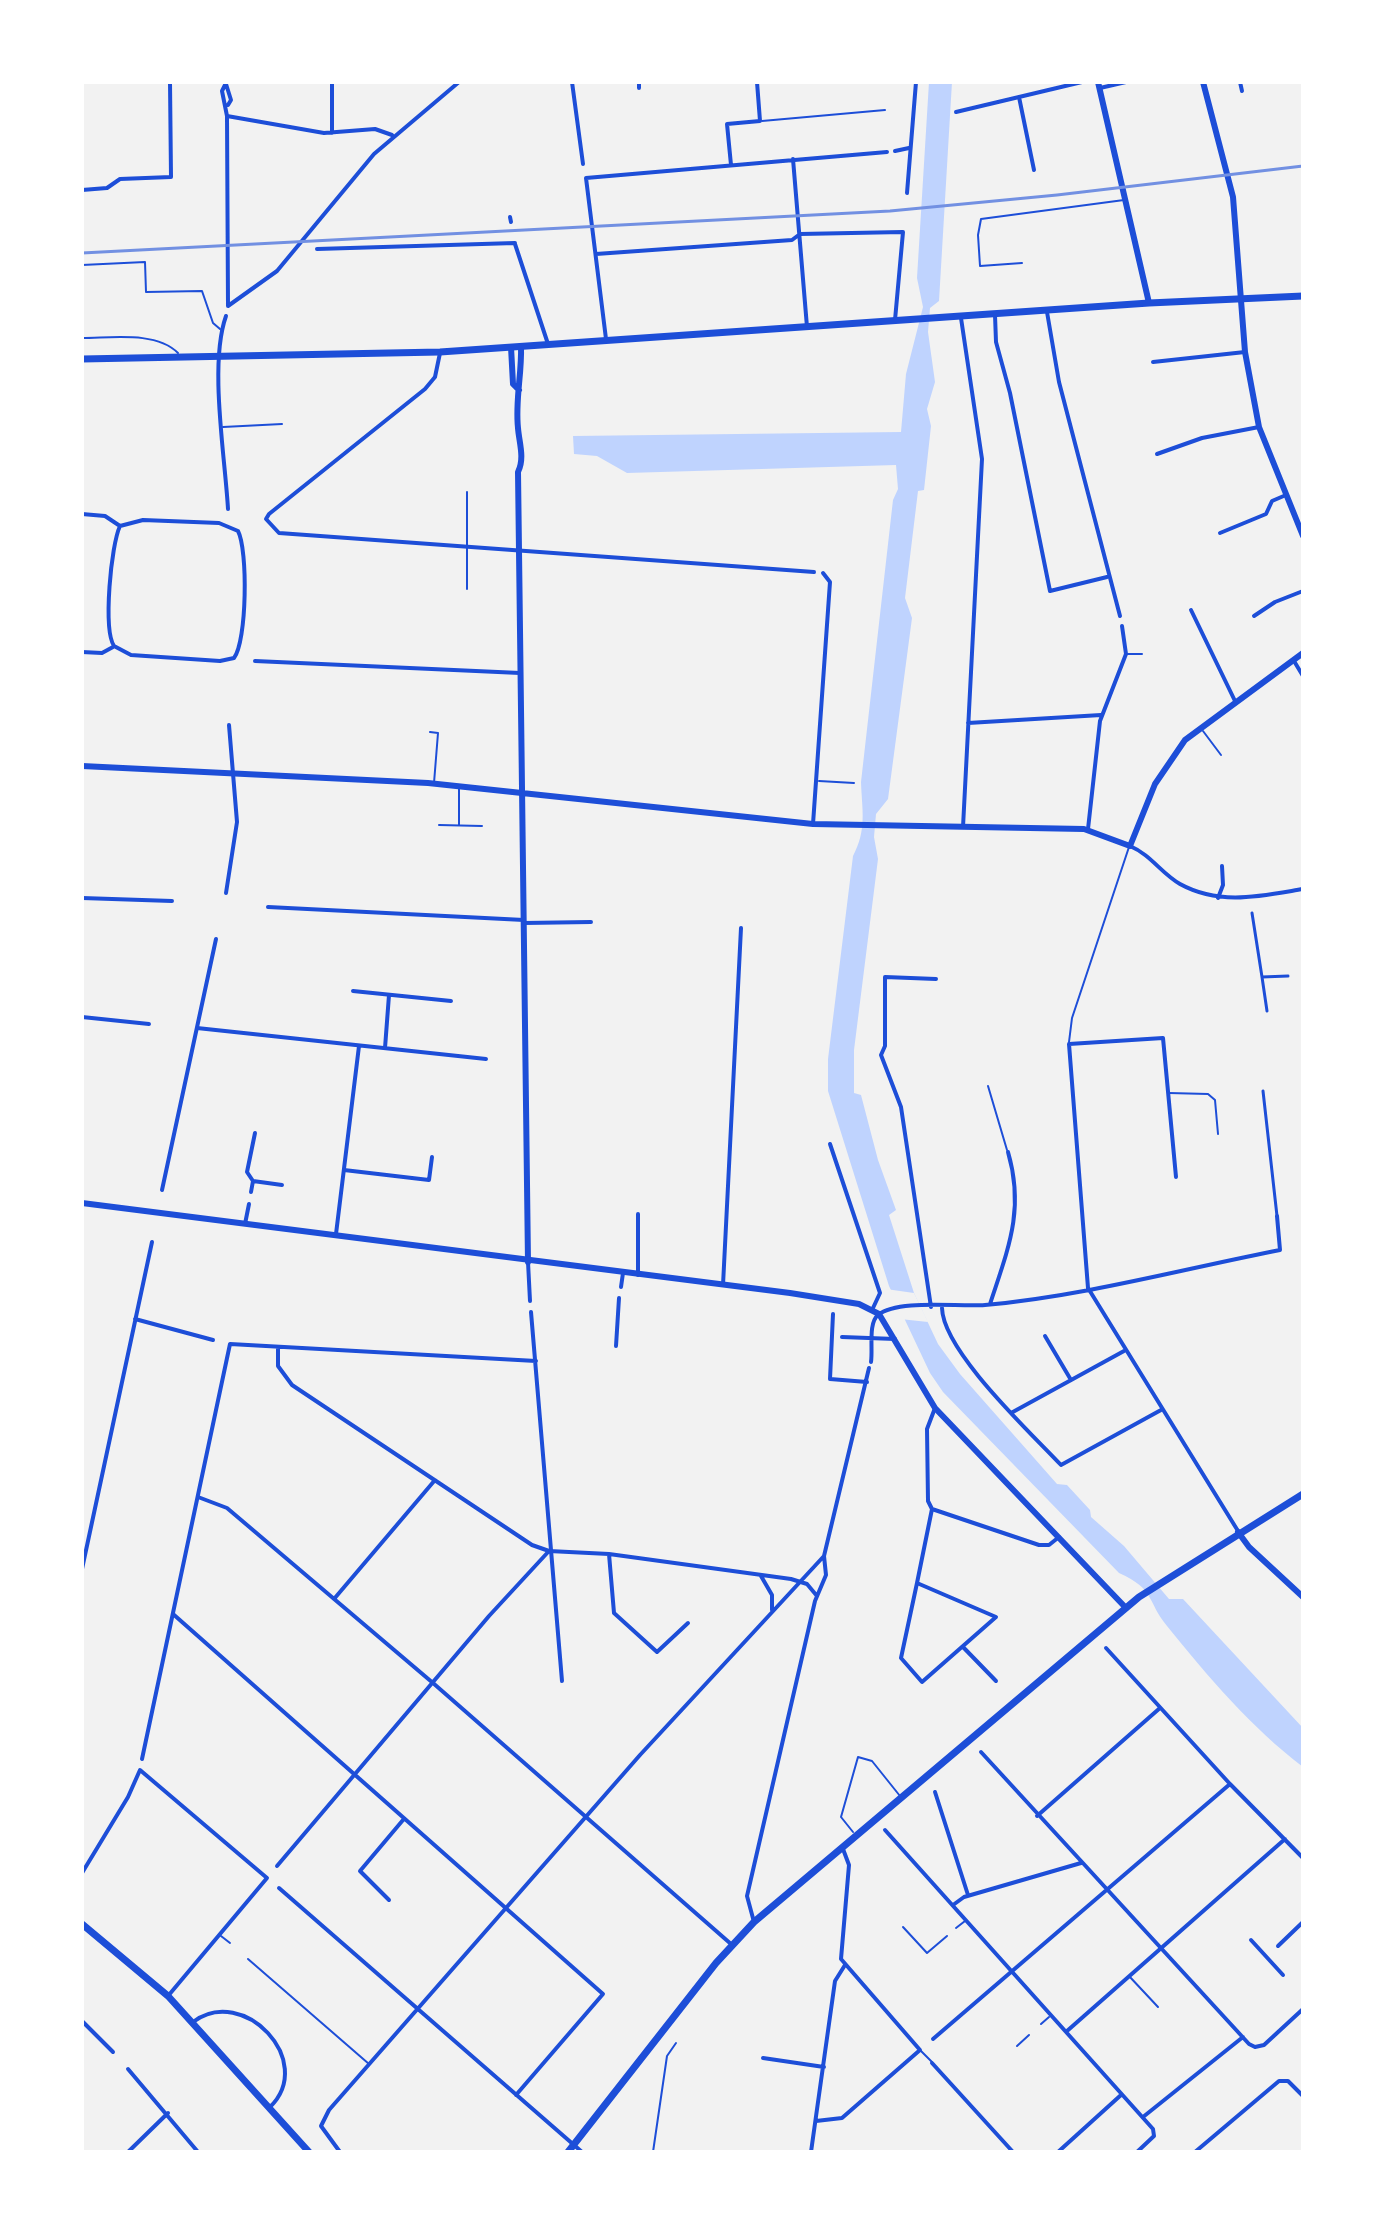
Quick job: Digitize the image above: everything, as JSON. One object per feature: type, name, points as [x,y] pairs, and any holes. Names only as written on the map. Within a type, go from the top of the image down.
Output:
[{"type":"main road","points":[[82,359],[440,352],[910,322],[1149,303],[1303,296]]},
{"type":"main road","points":[[571,2149],[731,1945],[754,1922],[1139,1597],[1238,1531],[1303,1494]]},
{"type":"main road","points":[[82,1924],[168,1996],[309,2152]]},
{"type":"street","points":[[82,190],[107,188],[120,179],[171,177],[170,82]]},
{"type":"street","points":[[332,82],[332,133]]},
{"type":"street","points":[[226,83],[222,91],[227,107],[228,306],[289,260],[392,135],[459,82]]},
{"type":"street","points":[[572,82],[583,164]]},
{"type":"street","points":[[731,165],[727,124],[760,121],[757,82]]},
{"type":"street","points":[[907,193],[916,82]]},
{"type":"street","points":[[956,112],[1082,82]]},
{"type":"street","points":[[1126,82],[1099,85],[1149,303]]},
{"type":"street","points":[[1203,82],[1233,197],[1245,352],[1259,427],[1303,536]]},
{"type":"street","points":[[1240,82],[1242,91]]},
{"type":"street","points":[[1019,97],[1034,170]]},
{"type":"street","points":[[227,116],[332,133],[375,129],[392,135]]},
{"type":"street","points":[[895,151],[909,148]]},
{"type":"street","points":[[606,339],[586,178],[887,152]]},
{"type":"street","points":[[793,159],[807,327]]},
{"type":"street","points":[[596,254],[792,240],[800,234],[903,232],[894,323]]},
{"type":"street","points":[[317,249],[514,242],[548,344]]},
{"type":"street","points":[[1047,312],[1059,382],[1107,577],[1120,616]]},
{"type":"street","points":[[995,315],[996,342],[1010,393],[1050,591],[1107,577]]},
{"type":"street","points":[[226,316],[221,329],[220,358],[228,509]]},
{"type":"street","points":[[961,318],[982,459],[963,827]]},
{"type":"street","points":[[521,346],[519,550],[530,1301]]},
{"type":"street","points":[[511,347],[513,384],[519,390]]},
{"type":"street","points":[[440,352],[435,377],[425,389],[269,514],[266,519],[279,533],[814,572]]},
{"type":"street","points":[[1153,362],[1245,352]]},
{"type":"street","points":[[1157,454],[1202,438],[1259,427]]},
{"type":"street","points":[[1220,533],[1266,514],[1272,501],[1286,495]]},
{"type":"street","points":[[82,514],[105,516],[120,526],[143,520],[183,521],[219,523],[238,531],[244,548],[241,642],[234,658],[220,661],[131,655],[114,646],[108,630],[115,540],[120,526]]},
{"type":"street","points":[[813,824],[830,582],[823,573]]},
{"type":"street","points":[[1254,616],[1275,602],[1303,591]]},
{"type":"street","points":[[1191,610],[1235,701]]},
{"type":"street","points":[[1088,829],[1101,715],[1126,654],[1122,626]]},
{"type":"street","points":[[82,652],[102,653],[114,646]]},
{"type":"street","points":[[1130,846],[1158,778],[1200,727],[1303,653]]},
{"type":"street","points":[[1293,659],[1303,676]]},
{"type":"street","points":[[255,661],[521,673]]},
{"type":"street","points":[[968,723],[1101,715]]},
{"type":"street","points":[[226,893],[237,822],[229,725]]},
{"type":"street","points":[[82,766],[434,784],[813,824],[1088,829],[1150,856],[1180,884],[1218,898],[1237,899],[1303,889]]},
{"type":"street","points":[[1218,898],[1223,885],[1222,866]]},
{"type":"street","points":[[82,898],[172,901]]},
{"type":"street","points":[[268,907],[524,922],[591,922]]},
{"type":"street","points":[[1252,913],[1267,1011]]},
{"type":"street","points":[[723,1285],[741,928]]},
{"type":"street","points":[[162,1190],[216,939]]},
{"type":"street","points":[[1262,977],[1288,976]]},
{"type":"street","points":[[931,1307],[904,1119],[898,1094],[884,1069],[881,1055],[885,1046],[885,977],[936,979]]},
{"type":"street","points":[[353,991],[451,1001]]},
{"type":"street","points":[[385,1048],[389,995]]},
{"type":"street","points":[[82,1017],[149,1024]]},
{"type":"street","points":[[197,1028],[486,1059]]},
{"type":"street","points":[[1176,1177],[1164,1041],[1160,1036],[1069,1044],[1088,1288],[1213,1496],[1249,1547],[1303,1597]]},
{"type":"street","points":[[336,1236],[359,1046]]},
{"type":"street","points":[[82,1203],[847,1301],[876,1311],[920,1305],[942,1308],[990,1304],[1280,1250],[1263,1091]]},
{"type":"street","points":[[251,1192],[253,1181],[247,1172],[255,1133]]},
{"type":"street","points":[[754,1922],[747,1896],[817,1596],[826,1575],[824,1556],[867,1382],[879,1291],[830,1144]]},
{"type":"street","points":[[990,1304],[1016,1221],[1008,1152]]},
{"type":"street","points":[[344,1170],[429,1180],[432,1157]]},
{"type":"street","points":[[253,1181],[282,1185]]},
{"type":"street","points":[[245,1224],[249,1204]]},
{"type":"street","points":[[638,1214],[638,1275]]},
{"type":"street","points":[[82,1569],[152,1242]]},
{"type":"street","points":[[621,1287],[623,1273]]},
{"type":"street","points":[[616,1346],[619,1298]]},
{"type":"street","points":[[942,1308],[944,1327],[1011,1413],[1061,1465],[1161,1410]]},
{"type":"street","points":[[876,1311],[896,1339],[935,1408],[1126,1608]]},
{"type":"street","points":[[531,1312],[562,1681]]},
{"type":"street","points":[[833,1314],[830,1379],[867,1382]]},
{"type":"street","points":[[135,1319],[213,1340]]},
{"type":"street","points":[[1045,1336],[1071,1380]]},
{"type":"street","points":[[842,1337],[896,1339]]},
{"type":"street","points":[[142,1759],[230,1344],[536,1361]]},
{"type":"street","points":[[278,1348],[278,1366],[292,1385],[532,1545],[549,1551],[609,1554],[803,1582],[817,1596]]},
{"type":"street","points":[[1011,1413],[1124,1351]]},
{"type":"street","points":[[917,1583],[996,1617],[922,1682],[901,1658],[932,1509],[928,1501],[927,1429],[935,1408]]},
{"type":"street","points":[[334,1599],[435,1480]]},
{"type":"street","points":[[198,1497],[227,1508],[433,1683],[731,1945]]},
{"type":"street","points":[[932,1509],[1039,1545],[1049,1545],[1059,1537]]},
{"type":"street","points":[[277,1866],[549,1551]]},
{"type":"street","points":[[609,1554],[614,1613],[657,1652],[688,1623]]},
{"type":"street","points":[[340,2152],[320,2122],[585,1816],[824,1556]]},
{"type":"street","points":[[761,1576],[772,1595],[772,1610]]},
{"type":"street","points":[[173,1614],[603,1994],[516,2095]]},
{"type":"street","points":[[963,1647],[996,1681]]},
{"type":"street","points":[[1106,1648],[1230,1784],[1303,1858]]},
{"type":"street","points":[[1037,1816],[1160,1708]]},
{"type":"street","points":[[981,1752],[1243,2037],[1259,2047],[1303,2009]]},
{"type":"street","points":[[82,1873],[114,1822],[140,1770],[267,1878],[168,1996]]},
{"type":"street","points":[[933,2039],[1230,1784]]},
{"type":"street","points":[[935,1792],[968,1895]]},
{"type":"street","points":[[389,1900],[360,1871],[403,1820]]},
{"type":"street","points":[[885,1830],[1143,2117],[1155,2134],[1137,2152]]},
{"type":"street","points":[[1067,2031],[1285,1839]]},
{"type":"street","points":[[816,2121],[835,2121],[848,2114],[920,2050],[845,1965],[840,1951],[849,1865],[843,1849]]},
{"type":"street","points":[[953,1905],[968,1895],[1081,1863]]},
{"type":"street","points":[[279,1888],[536,2112],[571,2149],[582,2152]]},
{"type":"street","points":[[1278,1946],[1303,1922]]},
{"type":"street","points":[[1251,1940],[1283,1975]]},
{"type":"street","points":[[1266,1956],[1271,1952]]},
{"type":"street","points":[[811,2152],[835,1981],[845,1965]]},
{"type":"street","points":[[193,2022],[205,2013],[222,2011],[251,2019],[266,2033],[280,2052],[287,2071],[284,2092],[269,2108]]},
{"type":"street","points":[[83,2024],[113,2052]]},
{"type":"street","points":[[1143,2117],[1243,2037]]},
{"type":"street","points":[[763,2058],[824,2067]]},
{"type":"street","points":[[932,2063],[1013,2152]]},
{"type":"street","points":[[128,2069],[198,2152]]},
{"type":"street","points":[[1195,2152],[1274,2085],[1285,2080],[1303,2096]]},
{"type":"street","points":[[1058,2152],[1122,2094]]},
{"type":"street","points":[[128,2152],[168,2113]]},
{"type":"lane","points":[[760,121],[885,110]]},
{"type":"lane","points":[[1022,263],[980,266],[978,235],[981,219],[1125,200]]},
{"type":"lane","points":[[82,265],[145,262],[146,292],[202,291],[213,323],[221,329]]},
{"type":"lane","points":[[82,338],[155,339],[169,344],[182,357]]},
{"type":"lane","points":[[223,427],[282,424]]},
{"type":"lane","points":[[467,492],[467,589]]},
{"type":"lane","points":[[1120,616],[1122,626]]},
{"type":"lane","points":[[1126,654],[1142,654]]},
{"type":"lane","points":[[1200,727],[1221,755]]},
{"type":"lane","points":[[430,732],[438,733],[434,784]]},
{"type":"lane","points":[[814,780],[854,783]]},
{"type":"lane","points":[[459,786],[459,825]]},
{"type":"lane","points":[[439,825],[482,826]]},
{"type":"lane","points":[[1069,1044],[1072,1018],[1130,846]]},
{"type":"lane","points":[[988,1086],[1008,1152]]},
{"type":"lane","points":[[1169,1093],[1208,1094],[1215,1100],[1218,1134]]},
{"type":"lane","points":[[530,1301],[531,1312]]},
{"type":"lane","points":[[856,1836],[841,1817],[858,1757],[872,1761],[901,1797]]},
{"type":"lane","points":[[956,1928],[966,1919]]},
{"type":"lane","points":[[903,1927],[927,1953],[947,1936]]},
{"type":"lane","points":[[219,1934],[230,1943]]},
{"type":"lane","points":[[248,1959],[370,2065]]},
{"type":"lane","points":[[1129,1975],[1158,2007]]},
{"type":"lane","points":[[1041,2024],[1052,2015]]},
{"type":"lane","points":[[1017,2046],[1029,2035]]},
{"type":"lane","points":[[653,2152],[667,2056],[676,2043]]},
{"type":"lane","points":[[920,2050],[932,2063]]},
{"type":"water","points":[[929,82],[952,82],[939,301],[930,308],[928,332],[935,382],[927,409],[931,426],[924,490],[918,491],[905,598],[912,618],[888,799],[876,814],[874,837],[878,859],[854,1050],[854,1093],[861,1095],[878,1160],[896,1210],[889,1215],[914,1293],[938,1344],[960,1374],[1057,1484],[1067,1485],[1090,1510],[1091,1517],[1124,1546],[1169,1599],[1183,1599],[1303,1728],[1303,1767],[1248,1719],[1215,1683],[1160,1617],[1145,1590],[1119,1573],[943,1392],[930,1373],[889,1286],[828,1091],[828,1059],[853,856],[862,828],[861,782],[893,500],[898,489],[896,465],[627,473],[597,456],[574,454],[573,436],[901,432],[906,374],[923,307],[917,278]]},
{"type":"pier","points":[[886,1289],[914,1293],[928,1322],[900,1319]]},
{"type":"railway","points":[[82,253],[890,211],[1303,166]]}]
